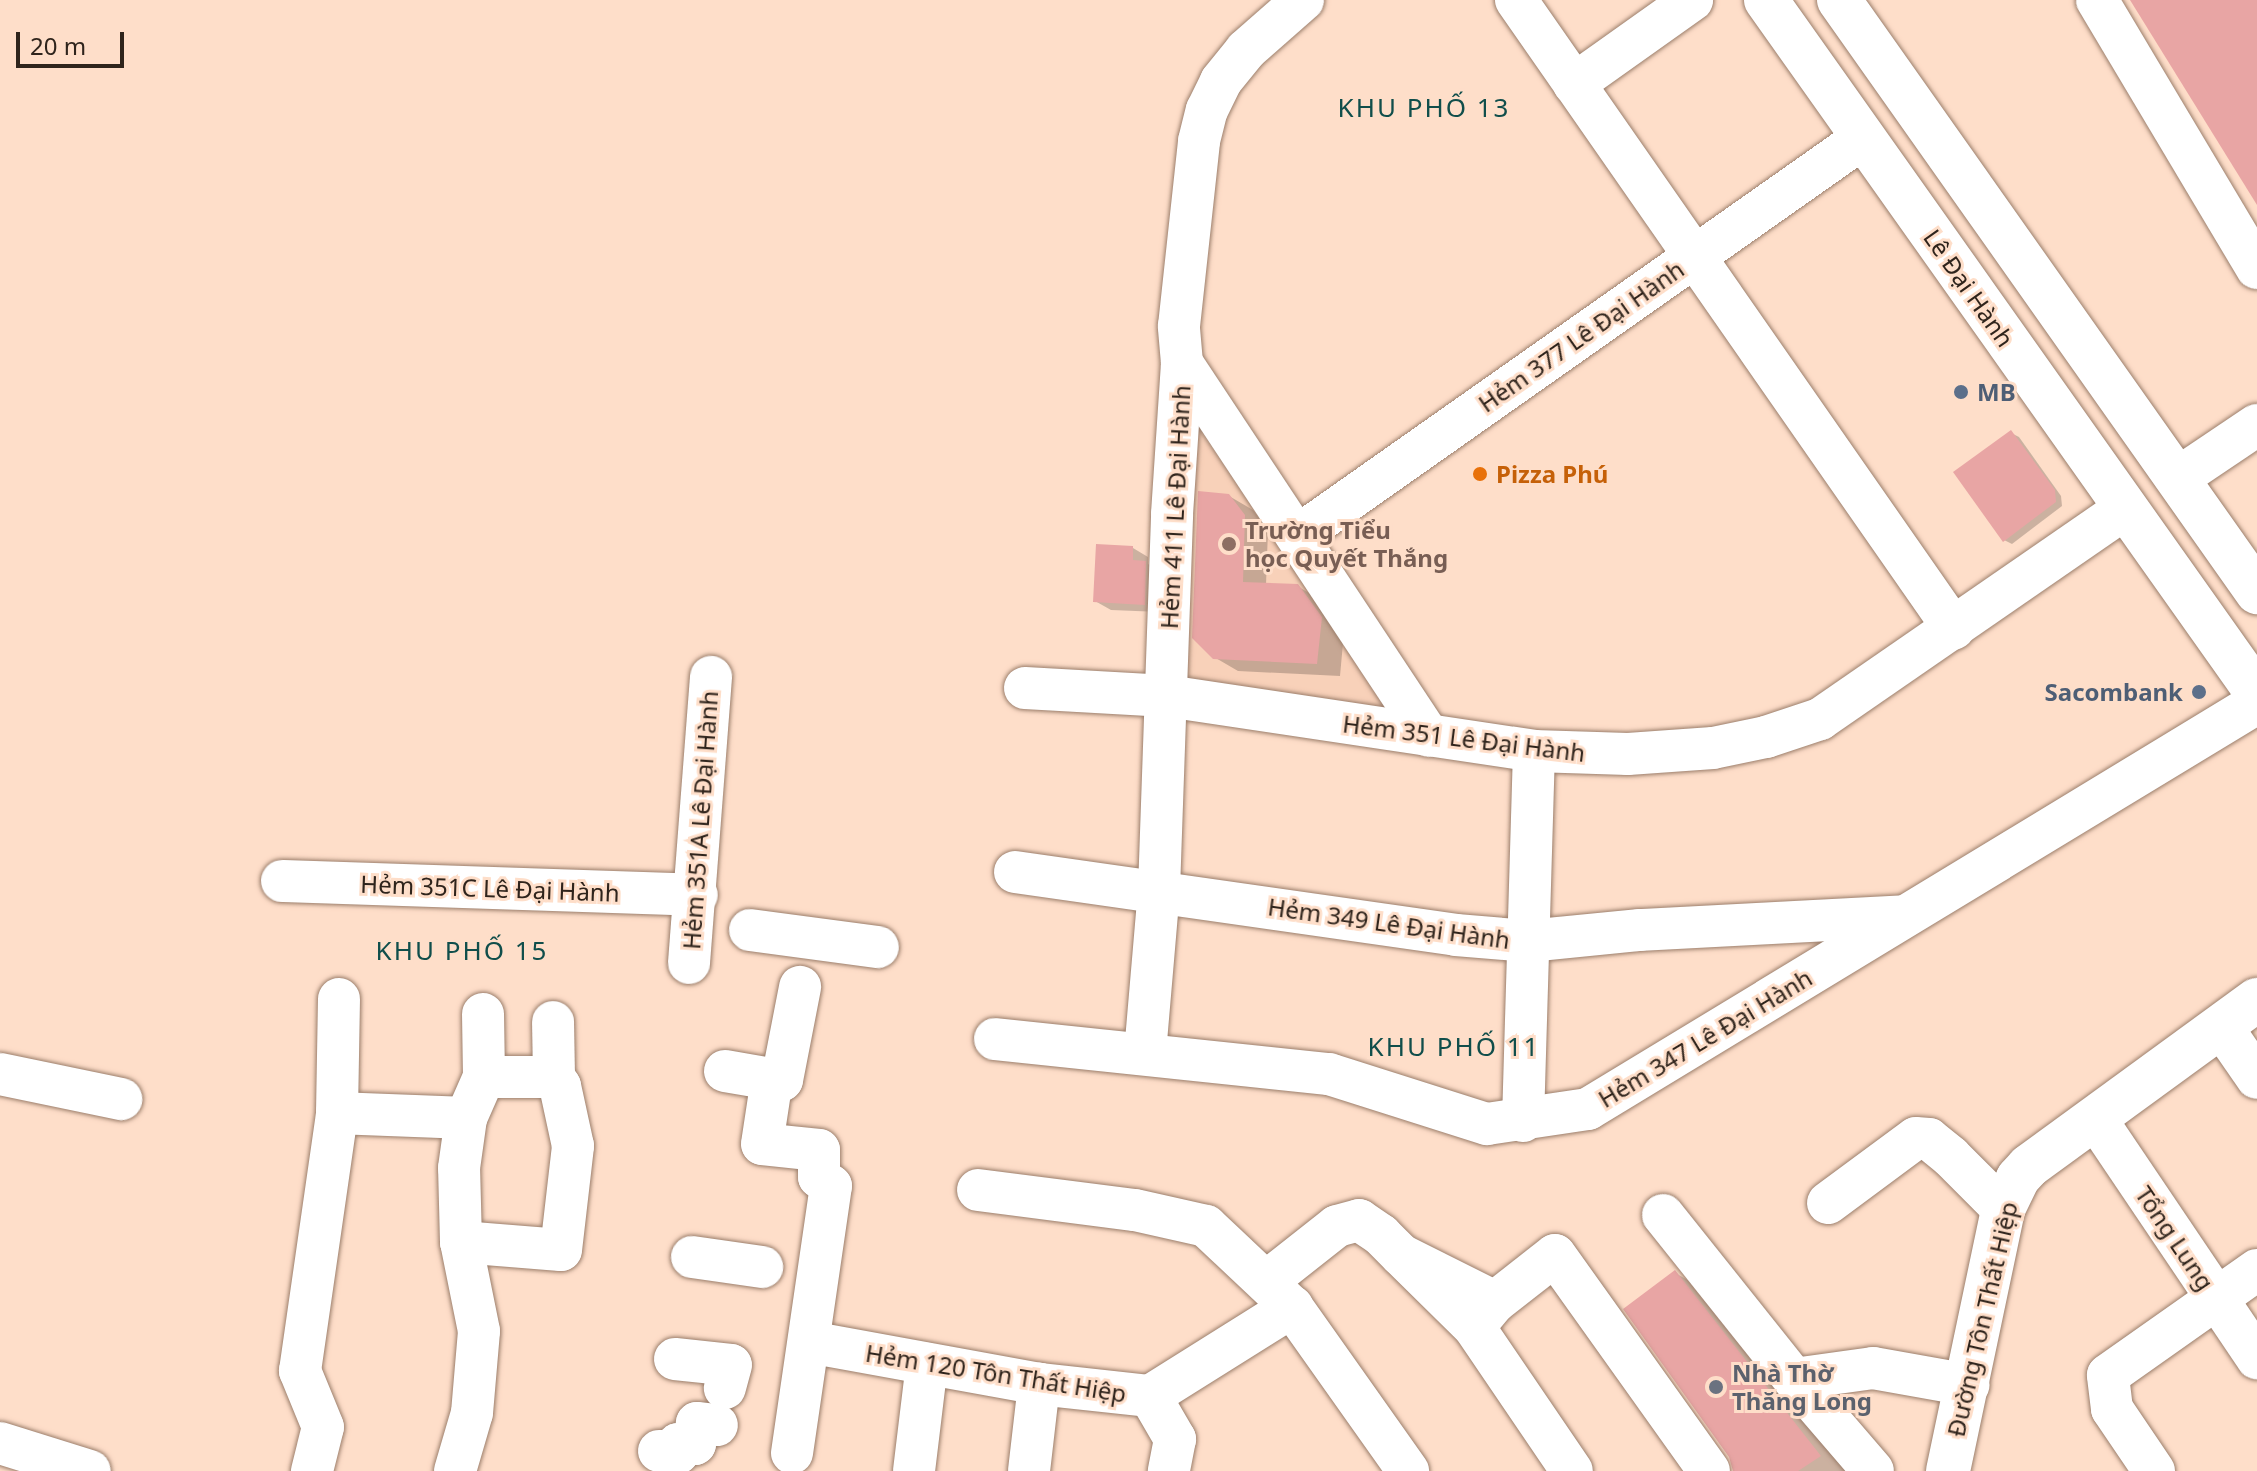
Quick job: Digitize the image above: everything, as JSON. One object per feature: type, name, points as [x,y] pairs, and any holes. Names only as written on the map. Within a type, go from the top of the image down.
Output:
[{"type":"main road","name":"Lê Đại Hành","points":[[1766,0],[2257,693]]},
{"type":"main road","points":[[1839,0],[2257,592]]},
{"type":"main road","points":[[2124,509],[2178,478]]},
{"type":"main road","name":"Đường Tôn Thất Hiệp","points":[[1948,1471],[2003,1209],[2018,1178],[2029,1166],[2257,1000]]},
{"type":"street","name":"Hẻm 411 Lê Đại Hành","points":[[1145,1053],[1159,890],[1172,514],[1182,363],[1181,301],[1194,176],[1207,110],[1221,81],[1246,50],[1303,0]]},
{"type":"street","points":[[1516,0],[1954,629]]},
{"type":"street","points":[[1574,84],[1692,0]]},
{"type":"street","points":[[2097,0],[2257,268]]},
{"type":"street","name":"Hẻm 377 Lê Đại Hành","points":[[1299,535],[1863,138]]},
{"type":"street","points":[[1182,363],[1299,535],[1429,736]]},
{"type":"street","points":[[2178,478],[2257,425]]},
{"type":"street","name":"Hẻm 351 Lê Đại Hành","points":[[1025,688],[1167,696],[1534,751],[1656,754],[1766,737],[1820,719],[2124,509]]},
{"type":"street","name":"Hẻm 351A Lê Đại Hành","points":[[689,963],[697,895],[711,677]]},
{"type":"street","name":"Hẻm 347 Lê Đại Hành","points":[[995,1039],[1329,1074],[1487,1124],[1588,1109],[2257,703]]},
{"type":"street","points":[[1523,1121],[1534,751]]},
{"type":"street","name":"Hẻm 349 Lê Đại Hành","points":[[1015,872],[1159,890],[1456,935],[1528,941],[1640,930],[1909,915]]},
{"type":"street","name":"Hẻm 351C Lê Đại Hành","points":[[282,881],[697,895]]},
{"type":"street","points":[[750,930],[878,947]]},
{"type":"street","points":[[725,1071],[782,1080],[800,987]]},
{"type":"street","points":[[312,1471],[323,1427],[300,1371],[337,1113],[339,999]]},
{"type":"street","points":[[455,1471],[472,1413],[479,1331],[461,1242],[459,1168],[466,1118],[484,1077],[483,1014]]},
{"type":"street","points":[[461,1242],[561,1250],[573,1146],[560,1086],[554,1077],[553,1022]]},
{"type":"street","points":[[2221,1026],[2257,1078]]},
{"type":"street","points":[[0,1074],[121,1099]]},
{"type":"street","points":[[484,1077],[554,1077]]},
{"type":"street","points":[[772,1079],[762,1144],[819,1150],[819,1177],[831,1186],[792,1453]]},
{"type":"street","points":[[337,1113],[466,1118]]},
{"type":"street","name":"Tổng Lung","points":[[2095,1118],[2257,1358]]},
{"type":"street","points":[[1828,1203],[1916,1138],[1929,1139],[2003,1209]]},
{"type":"street","points":[[978,1190],[1135,1210],[1206,1226],[1279,1295],[1408,1471]]},
{"type":"street","points":[[1663,1215],[1794,1379],[1873,1471]]},
{"type":"street","points":[[1150,1396],[1279,1295],[1337,1226],[1359,1220],[1381,1235],[1401,1255],[1484,1315],[1572,1471]]},
{"type":"street","points":[[1484,1315],[1555,1255],[1709,1471]]},
{"type":"street","points":[[692,1257],[762,1267]]},
{"type":"street","points":[[2154,1471],[2112,1409],[2108,1375],[2257,1270]]},
{"type":"street","name":"Hẻm 120 Tôn Thất Hiệp","points":[[809,1342],[1039,1384],[1150,1396],[1180,1460]]},
{"type":"street","points":[[659,1451],[678,1453],[678,1444],[695,1444],[697,1423],[721,1406],[731,1365],[675,1359]]},
{"type":"street","points":[[914,1471],[927,1364]]},
{"type":"street","points":[[1794,1379],[1873,1368],[1968,1385]]},
{"type":"street","points":[[1029,1471],[1039,1384]]},
{"type":"street","points":[[0,1443],[90,1471]]},
{"type":"shaded area","name":"Trường Tiểu học Quyết Thắng","points":[[1183,407],[1400,713],[1174,680]]},
{"type":"building","points":[[2130,0],[2257,0],[2257,205]]},
{"type":"building","points":[[2011,430],[2055,490],[2056,502],[2003,542],[1953,472]]},
{"type":"building","points":[[1198,491],[1229,494],[1245,515],[1243,582],[1298,584],[1322,617],[1317,664],[1213,659],[1192,638]]},
{"type":"building","points":[[1096,544],[1133,546],[1133,560],[1146,561],[1145,605],[1093,602]]},
{"type":"building","name":"Nhà Thờ Thăng Long","points":[[1675,1270],[1821,1456],[1798,1471],[1733,1471],[1729,1457],[1623,1309]]},
{"type":"place","name":"MB","points":[[1961,392]]},
{"type":"place","name":"Pizza Phú","points":[[1480,474]]},
{"type":"place","name":"Trường Tiểu học Quyết Thắng","points":[[1229,544]]},
{"type":"place","name":"Sacombank","points":[[2199,692]]},
{"type":"place","name":"Nhà Thờ Thăng Long","points":[[1716,1387]]},
{"type":"district","name":"KHU PHỐ 13","points":[[1424,108]]},
{"type":"district","name":"KHU PHỐ 15","points":[[462,951]]},
{"type":"district","name":"KHU PHỐ 11","points":[[1454,1047]]}]
